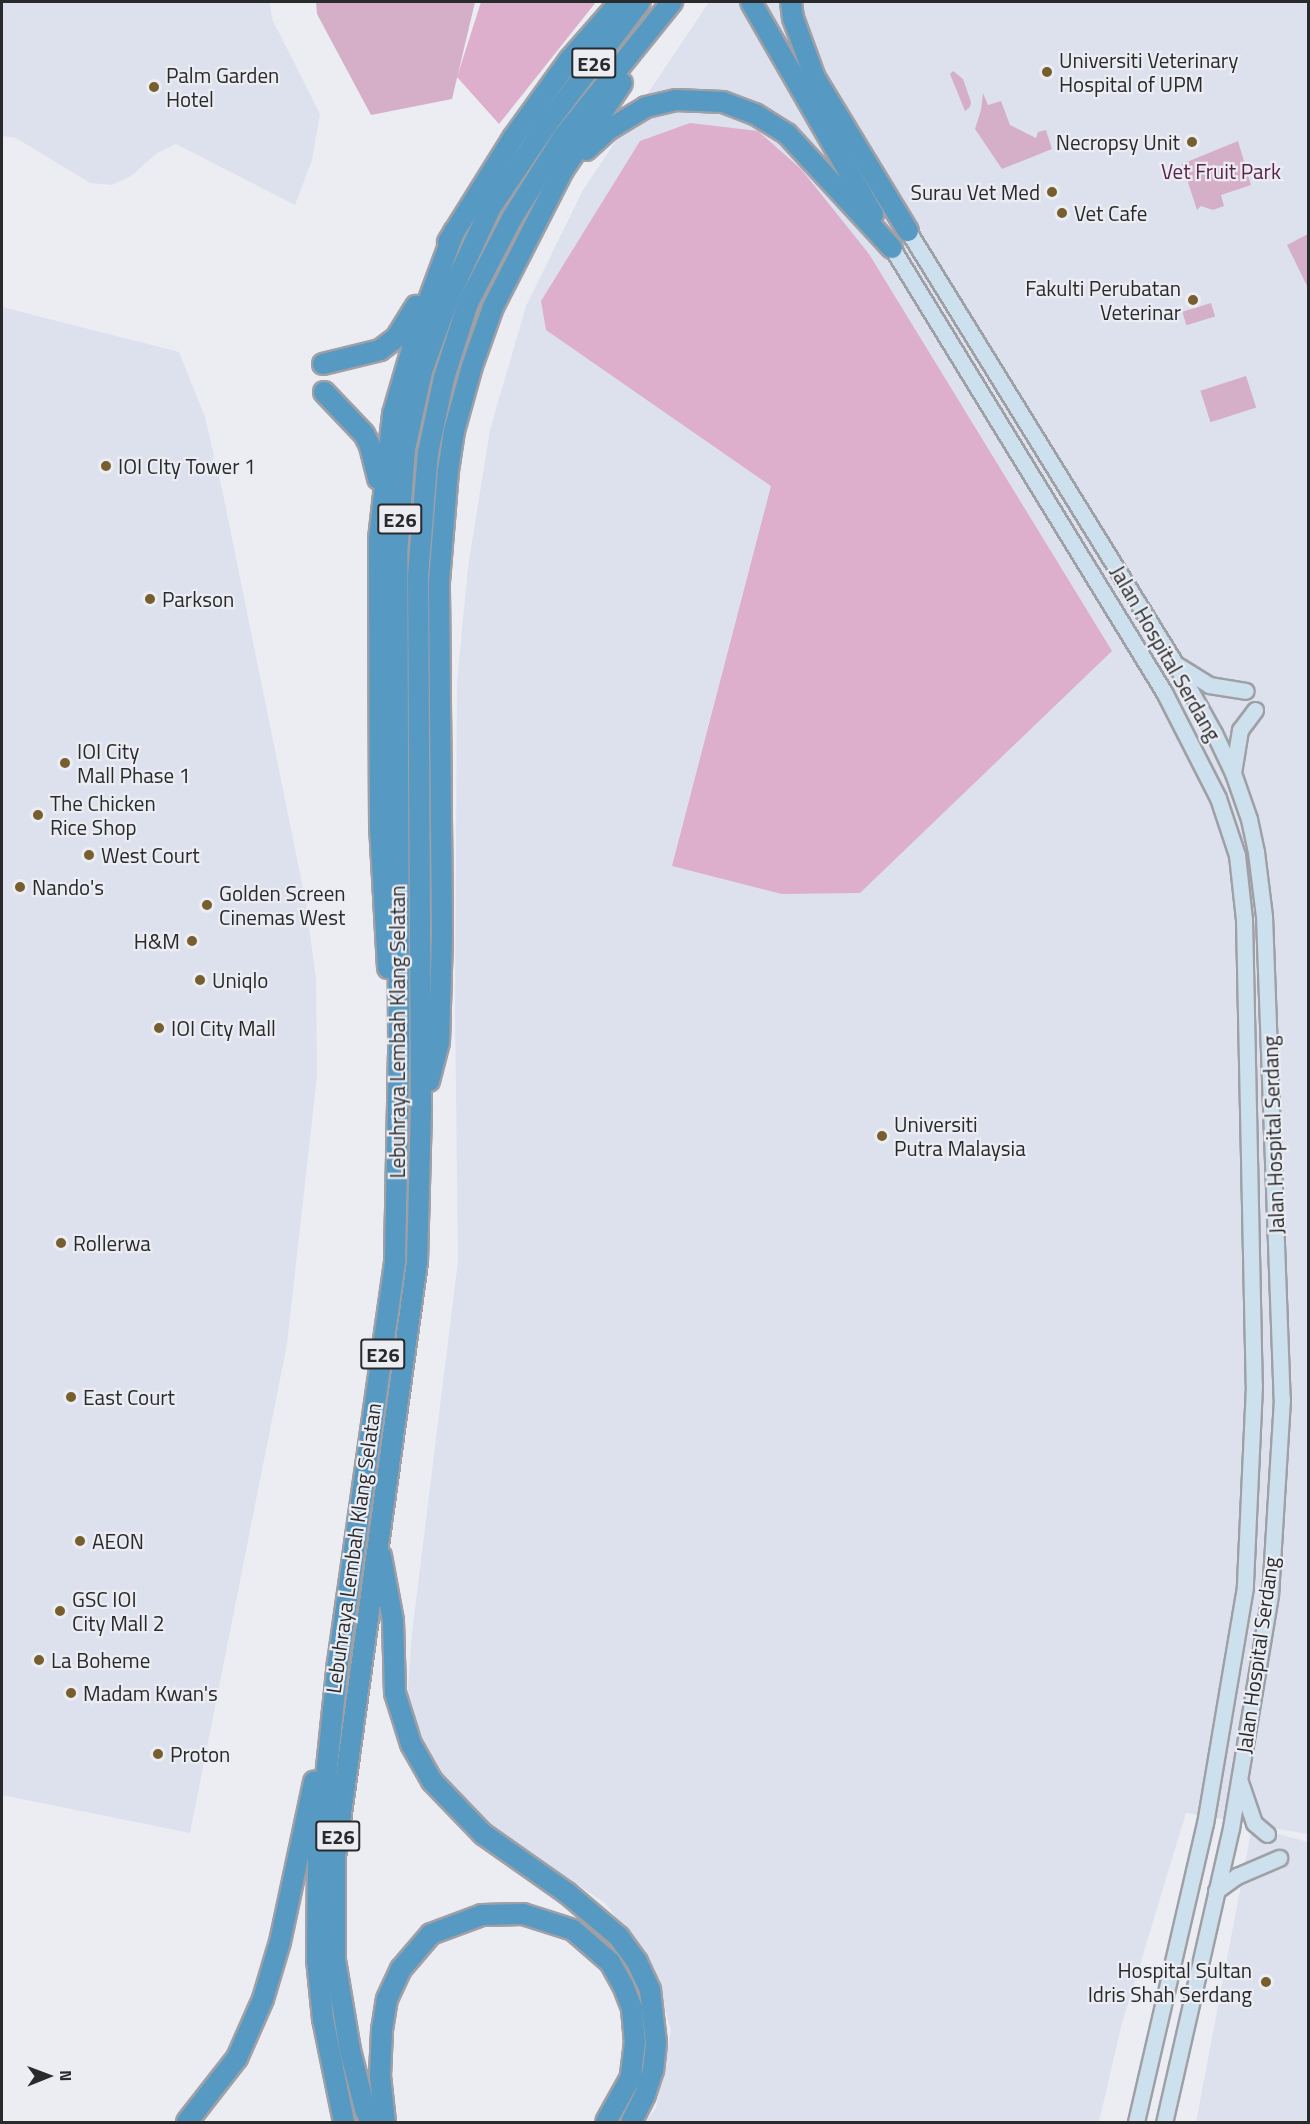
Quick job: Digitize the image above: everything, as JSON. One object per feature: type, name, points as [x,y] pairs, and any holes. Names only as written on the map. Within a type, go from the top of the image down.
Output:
[{"type":"highway","points":[[322,364],[380,350],[396,338],[406,326],[454,232],[513,138],[570,59],[620,2]]},
{"type":"highway","name":"Lebuhraya Lembah Klang Selatan","points":[[344,2122],[323,2019],[316,1959],[318,1855],[338,1663],[394,1260],[399,1042],[397,555],[405,449],[422,371],[449,297],[491,207],[547,124],[640,2]]},
{"type":"highway","name":"Lebuhraya Lembah Klang Selatan","points":[[372,2122],[365,2109],[350,2050],[335,1960],[335,1857],[417,1262],[422,1108],[418,576],[428,453],[444,378],[468,303],[512,218],[563,137],[672,2]]},
{"type":"highway","points":[[751,2],[892,248]]},
{"type":"highway","points":[[791,2],[793,18],[815,78],[908,231]]},
{"type":"highway","points":[[422,1108],[439,1042],[442,933],[439,582],[448,471],[459,414],[493,307],[563,170],[624,80],[643,40]]},
{"type":"highway","points":[[563,170],[608,130],[646,107],[676,100],[723,102],[755,114],[787,134],[892,248]]},
{"type":"highway","points":[[399,1042],[389,985],[382,870],[378,582],[382,502],[387,446],[398,395],[454,232]]},
{"type":"highway","points":[[324,392],[364,434],[376,465],[382,502]]},
{"type":"highway","points":[[379,1548],[393,1621],[395,1693],[411,1744],[432,1781],[483,1833],[567,1893],[619,1937],[638,1962],[650,1990],[657,2043],[653,2070],[645,2095],[631,2122]]},
{"type":"highway","points":[[187,2122],[237,2058],[268,1984],[300,1853],[338,1663]]},
{"type":"highway","points":[[385,2122],[380,2076],[382,2030],[387,2000],[401,1969],[431,1935],[482,1915],[523,1914],[573,1930],[610,1962],[623,1984],[632,2009],[634,2042],[631,2077],[606,2122]]},
{"type":"main road","name":"Jalan Hospital Serdang","points":[[908,231],[1176,665],[1214,733],[1233,773],[1249,819],[1264,916],[1282,1399],[1270,1595],[1239,1779],[1164,2122]]},
{"type":"main road","name":"Jalan Hospital Serdang","points":[[892,248],[1164,692],[1218,798],[1237,855],[1244,919],[1254,1385],[1245,1587],[1205,1823],[1136,2122]]},
{"type":"main road","points":[[1176,665],[1209,685],[1246,691]]},
{"type":"main road","points":[[1233,773],[1240,730],[1256,710]]},
{"type":"main road","points":[[1239,1779],[1254,1823],[1267,1834]]},
{"type":"main road","points":[[1216,1892],[1237,1876],[1279,1858]]},
{"type":"shaded area","name":"Palm Garden Hotel","points":[[2,2],[270,2],[272,19],[320,114],[312,160],[295,205],[176,144],[157,153],[131,176],[112,185],[90,183],[16,138],[2,136]]},
{"type":"shaded area","points":[[481,2],[596,2],[499,124],[457,77]]},
{"type":"shaded area","name":"Universiti Putra Malaysia","points":[[709,2],[1308,2],[1308,1834],[1186,1813],[1121,2027],[1099,2122],[645,2122],[656,2108],[671,2031],[654,1968],[605,1903],[488,1825],[437,1772],[407,1701],[412,1633],[458,1261],[455,1010],[457,682],[468,567],[490,430],[526,306],[583,190]]},
{"type":"shaded area","points":[[690,123],[758,131],[801,169],[869,254],[1112,651],[860,893],[782,894],[672,866],[771,486],[546,330],[541,301],[640,141]]},
{"type":"shaded area","name":"IOI City Mall","points":[[2,307],[179,352],[205,417],[223,494],[306,903],[316,980],[317,1076],[287,1344],[190,1833],[2,1795]]},
{"type":"shaded area","name":"Hospital Sultan Idris Shah Serdang","points":[[1252,1827],[1308,1842],[1308,2122],[1196,2122]]},
{"type":"green space","points":[[316,2],[475,2],[452,99],[371,115],[317,14]]},
{"type":"green space","points":[[953,71],[963,79],[971,102],[970,107],[965,111],[950,74]]},
{"type":"green space","points":[[983,93],[988,105],[1001,101],[1010,125],[1036,138],[1038,132],[1046,130],[1052,149],[1002,169],[975,129]]},
{"type":"green space","name":"Vet Fruit Park","points":[[1238,141],[1251,185],[1221,195],[1224,206],[1213,210],[1201,206],[1197,210],[1182,164]]},
{"type":"green space","points":[[1308,234],[1308,288],[1287,245]]},
{"type":"green space","points":[[1211,303],[1215,316],[1186,325],[1182,312]]},
{"type":"green space","points":[[1246,376],[1256,407],[1211,422],[1200,391]]},
{"type":"place","name":"Universiti Veterinary Hospital of UPM","points":[[1047,72]]},
{"type":"place","name":"Palm Garden Hotel","points":[[154,87]]},
{"type":"place","name":"Necropsy Unit","points":[[1192,142]]},
{"type":"place","name":"Surau Vet Med","points":[[1052,192]]},
{"type":"place","name":"Vet Cafe","points":[[1062,213]]},
{"type":"place","name":"Fakulti Perubatan Veterinar","points":[[1193,300]]},
{"type":"place","name":"IOI CIty Tower 1","points":[[106,466]]},
{"type":"place","name":"Parkson","points":[[150,599]]},
{"type":"place","name":"IOI City Mall Phase 1","points":[[65,763]]},
{"type":"place","name":"The Chicken Rice Shop","points":[[38,815]]},
{"type":"place","name":"West Court","points":[[89,855]]},
{"type":"place","name":"Nando's","points":[[20,887]]},
{"type":"place","name":"Golden Screen Cinemas West","points":[[207,905]]},
{"type":"place","name":"H&M","points":[[192,941]]},
{"type":"place","name":"Uniqlo","points":[[200,980]]},
{"type":"place","name":"IOI City Mall","points":[[159,1028]]},
{"type":"place","name":"Universiti Putra Malaysia","points":[[882,1136]]},
{"type":"place","name":"Rollerwa","points":[[61,1243]]},
{"type":"place","name":"East Court","points":[[71,1397]]},
{"type":"place","name":"AEON","points":[[80,1541]]},
{"type":"place","name":"GSC IOI City Mall 2","points":[[60,1611]]},
{"type":"place","name":"La Boheme","points":[[39,1660]]},
{"type":"place","name":"Madam Kwan's","points":[[71,1693]]},
{"type":"place","name":"Proton","points":[[158,1754]]},
{"type":"place","name":"Hospital Sultan Idris Shah Serdang","points":[[1266,1982]]}]
